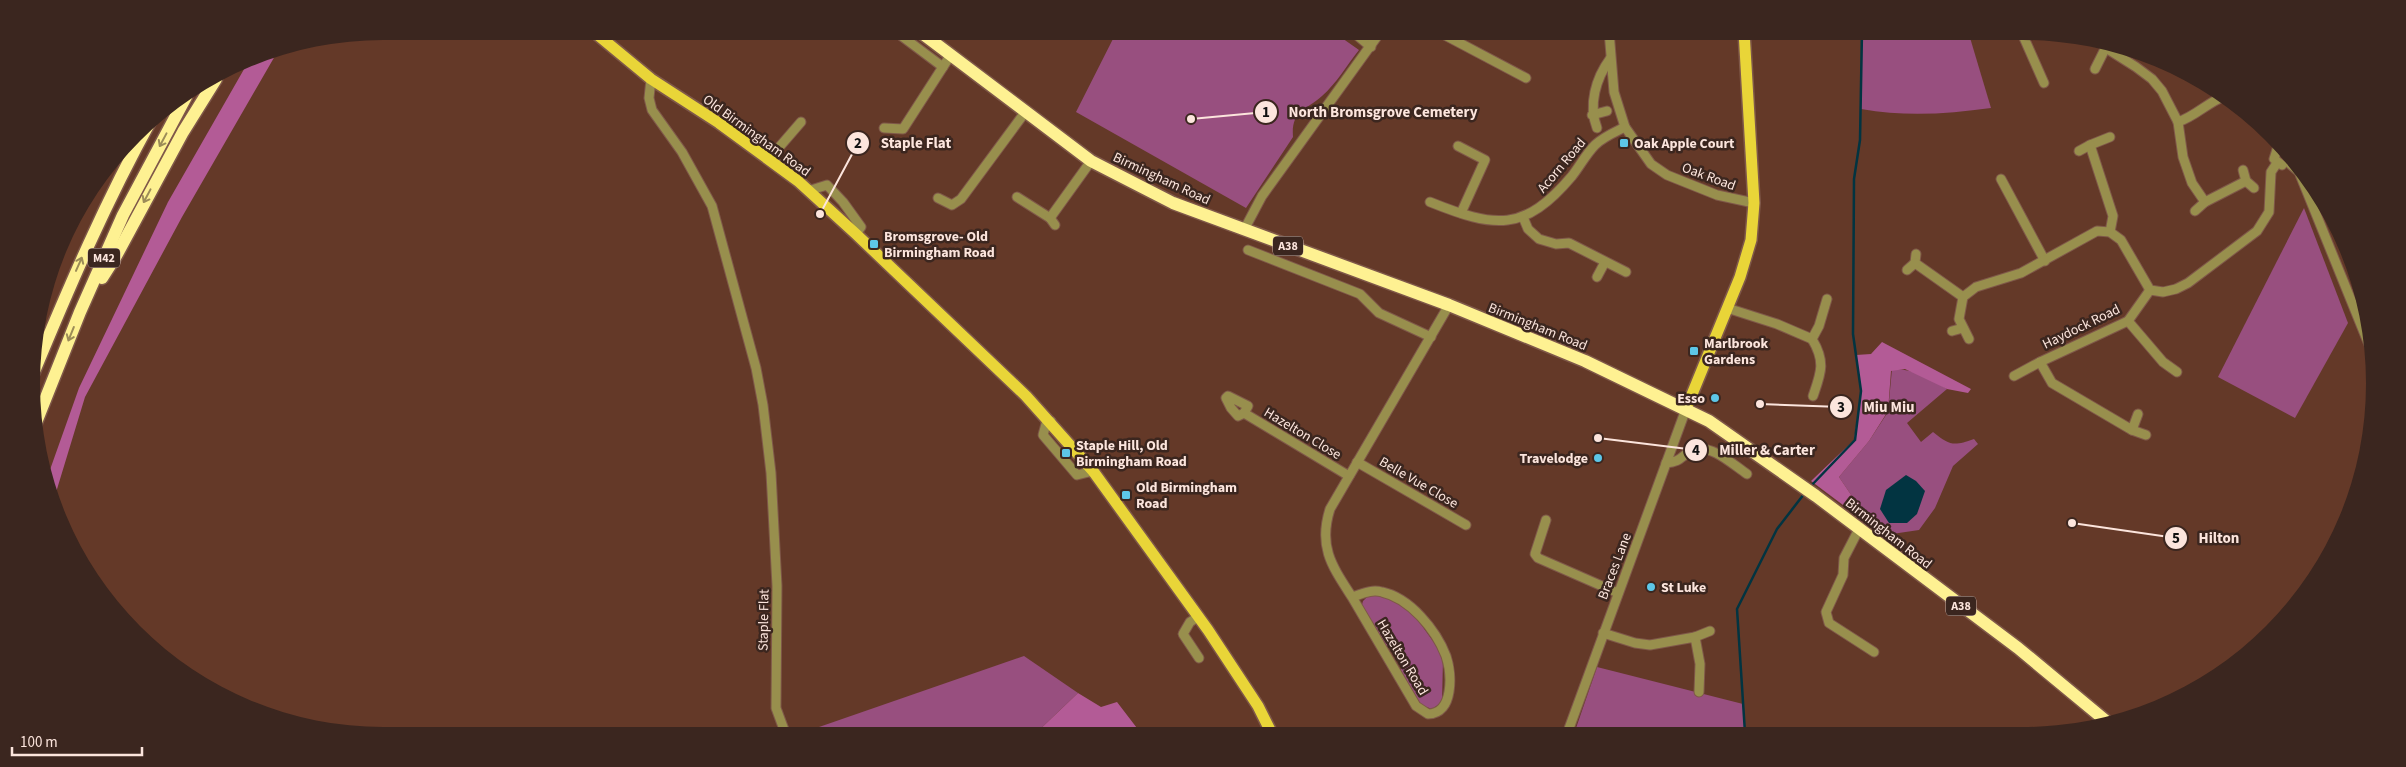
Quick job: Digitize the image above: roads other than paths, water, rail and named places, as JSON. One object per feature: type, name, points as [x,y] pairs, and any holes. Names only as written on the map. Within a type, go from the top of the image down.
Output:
[{"type":"highway","name":"Birmingham Road","points":[[930,40],[1090,161],[1173,203],[1449,306],[1585,361],[1709,421],[1813,494],[2018,648],[2101,717]]},
{"type":"highway","name":"M42","points":[[80,312],[116,256],[182,132],[210,87]]},
{"type":"highway","name":"M42","points":[[41,409],[80,312],[123,215],[181,106]]},
{"type":"highway","name":"M42","points":[[42,353],[73,278],[138,144]]},
{"type":"highway","name":"M42","points":[[120,178],[128,154]]},
{"type":"main road","name":"Old Birmingham Road","points":[[604,40],[651,79],[769,158],[808,191],[856,234],[1051,421],[1093,471],[1198,617],[1258,706],[1268,727]]},
{"type":"main road","points":[[1686,409],[1740,277],[1751,240],[1754,203],[1745,40]]},
{"type":"street","points":[[907,40],[943,67]]},
{"type":"street","points":[[1363,40],[1371,47]]},
{"type":"street","points":[[1244,230],[1262,196],[1375,40]]},
{"type":"street","points":[[1454,40],[1526,78]]},
{"type":"street","name":"Oak Road","points":[[1609,40],[1614,92],[1625,127],[1651,164],[1667,175],[1717,195],[1754,203]]},
{"type":"street","points":[[2025,40],[2044,83]]},
{"type":"street","points":[[2096,69],[2105,51]]},
{"type":"street","points":[[2118,54],[2152,79],[2162,91],[2178,122],[2183,157],[2192,183],[2205,202]]},
{"type":"street","points":[[884,128],[903,129],[950,56]]},
{"type":"street","points":[[1598,128],[1592,114],[1600,73],[1610,59]]},
{"type":"street","name":"Staple Flat","points":[[651,79],[649,98],[652,110],[682,152],[712,206],[756,368],[763,405],[771,473],[777,586],[776,708],[783,727]]},
{"type":"street","points":[[2178,122],[2188,119],[2215,99]]},
{"type":"street","points":[[1592,114],[1607,111]]},
{"type":"street","points":[[938,198],[952,205],[961,199],[1026,112]]},
{"type":"street","points":[[769,158],[801,122]]},
{"type":"street","name":"Acorn Road","points":[[1430,202],[1478,219],[1504,221],[1523,218],[1542,208],[1551,199],[1573,175],[1596,144],[1625,127]]},
{"type":"street","points":[[2079,151],[2110,137]]},
{"type":"street","points":[[2090,145],[2113,216],[2110,232]]},
{"type":"street","points":[[1458,146],[1485,160],[1461,213]]},
{"type":"street","points":[[2275,151],[2274,159],[2277,163],[2283,165],[2286,163]]},
{"type":"street","points":[[1017,197],[1053,221],[1090,161]]},
{"type":"street","points":[[1969,339],[1958,319],[1963,297],[1976,287],[2021,273],[2097,231],[2110,232],[2121,240],[2150,290],[2163,292],[2176,289],[2257,231],[2268,212],[2271,172],[2277,163]]},
{"type":"street","points":[[2243,170],[2246,181],[2254,188]]},
{"type":"street","points":[[2001,179],[2045,261]]},
{"type":"street","points":[[2195,212],[2205,202],[2246,181]]},
{"type":"street","points":[[808,191],[826,185],[843,202],[861,227],[856,234]]},
{"type":"street","points":[[2307,191],[2360,323]]},
{"type":"street","points":[[1523,218],[1528,229],[1539,239],[1556,244],[1569,244],[1626,272]]},
{"type":"street","points":[[1248,250],[1360,294],[1379,313],[1431,337]]},
{"type":"street","points":[[1907,270],[1916,258],[1963,297]]},
{"type":"street","points":[[1597,277],[1604,262]]},
{"type":"street","name":"Haydock Road","points":[[2014,376],[2128,321],[2150,290]]},
{"type":"street","points":[[1812,339],[1819,326],[1827,299]]},
{"type":"street","name":"Hazelton Road","points":[[1352,598],[1369,591],[1383,592],[1398,599],[1416,612],[1434,635],[1446,657],[1449,681],[1447,701],[1441,710],[1428,714],[1416,706],[1333,568],[1324,537],[1330,508],[1449,306]]},
{"type":"street","points":[[1727,308],[1776,324],[1812,339],[1820,351],[1822,371],[1813,396]]},
{"type":"street","points":[[2128,321],[2161,366],[2177,372]]},
{"type":"street","points":[[1952,331],[1963,328]]},
{"type":"street","points":[[2040,362],[2052,383],[2132,430],[2146,435]]},
{"type":"street","name":"Braces Lane","points":[[1570,727],[1686,409]]},
{"type":"street","name":"Hazelton Close","points":[[1244,413],[1349,476]]},
{"type":"street","points":[[2132,430],[2138,414]]},
{"type":"street","points":[[1666,463],[1677,462],[1692,450],[1703,449],[1714,452],[1747,474]]},
{"type":"street","name":"Belle Vue Close","points":[[1358,462],[1466,525]]},
{"type":"street","points":[[1546,520],[1536,546],[1535,554],[1538,558],[1618,593]]},
{"type":"street","points":[[1859,529],[1844,558],[1843,575],[1826,612],[1829,623],[1874,652]]},
{"type":"street","points":[[1198,617],[1190,622],[1183,634],[1199,658]]},
{"type":"street","points":[[1603,634],[1635,643],[1650,644],[1695,637],[1710,632]]},
{"type":"street","points":[[1695,637],[1700,664],[1699,692]]},
{"type":"water","points":[[1906,475],[1916,481],[1925,491],[1917,514],[1907,523],[1889,523],[1880,509],[1886,490]]},
{"type":"waterway","points":[[1809,488],[1855,440],[1861,391],[1853,334],[1854,179],[1860,140],[1862,40]]},
{"type":"waterway","points":[[1745,727],[1737,609],[1777,529],[1804,494]]},
{"type":"place","name":"North Bromsgrove Cemetery","points":[[1191,119]]},
{"type":"place","name":"Oak Apple Court","points":[[1624,143]]},
{"type":"place","name":"Staple Flat","points":[[820,214]]},
{"type":"place","name":"Bromsgrove- Old Birmingham Road","points":[[874,244]]},
{"type":"place","name":"Marlbrook Gardens","points":[[1694,351]]},
{"type":"place","name":"Esso","points":[[1715,398]]},
{"type":"place","name":"Miu Miu","points":[[1760,404]]},
{"type":"place","name":"Miller & Carter","points":[[1598,438]]},
{"type":"place","name":"Staple Hill, Old Birmingham Road","points":[[1066,453]]},
{"type":"place","name":"Travelodge","points":[[1598,458]]},
{"type":"place","name":"Old Birmingham Road","points":[[1126,495]]},
{"type":"place","name":"Hilton","points":[[2072,523]]},
{"type":"place","name":"St Luke","points":[[1651,587]]}]
